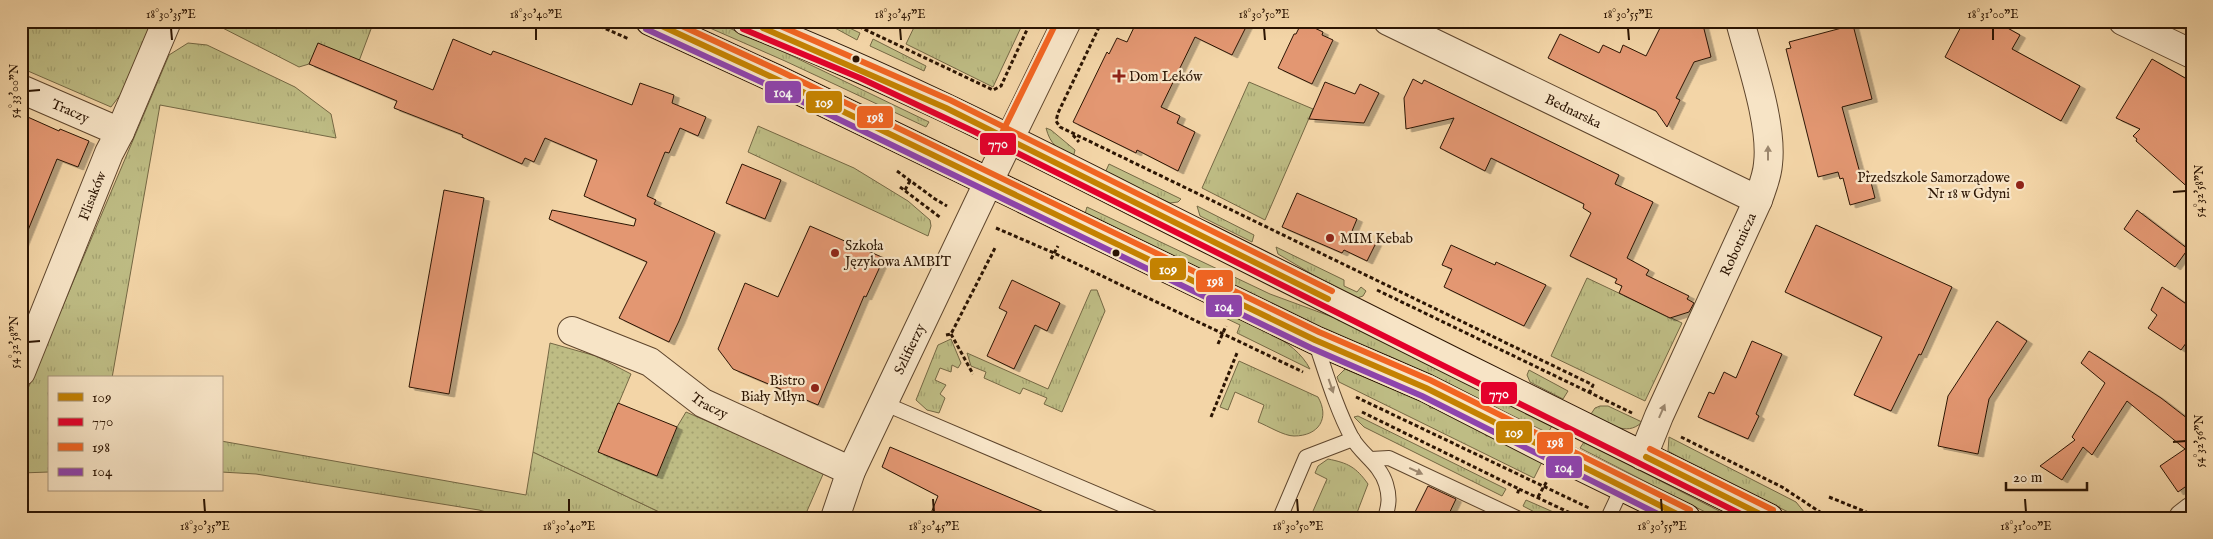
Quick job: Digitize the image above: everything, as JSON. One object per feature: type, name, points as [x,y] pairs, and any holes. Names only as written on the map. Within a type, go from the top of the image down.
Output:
[{"type":"street","name":"Flisaków","points":[[23,363],[109,153],[168,21]]},
{"type":"street","points":[[746,21],[868,73],[1009,139],[1770,518]]},
{"type":"street","name":"Szlifierzy","points":[[835,518],[851,471],[883,403],[960,221],[988,183],[1067,21]]},
{"type":"street","name":"Bednarska","points":[[1388,21],[1758,200]]},
{"type":"street","name":"Robotnicza","points":[[1643,456],[1765,181],[1768,162],[1768,139],[1740,21]]},
{"type":"street","points":[[2123,21],[2192,54]]},
{"type":"street","points":[[641,31],[776,79],[1315,340],[1426,388],[1550,452],[1686,518]]},
{"type":"street","name":"Traczy","points":[[21,89],[120,132]]},
{"type":"street","name":"Traczy","points":[[572,331],[650,362],[703,403],[851,471]]},
{"type":"street","points":[[2183,518],[2192,511]]},
{"type":"lane","points":[[1315,340],[1330,385],[1353,440],[1378,467],[1386,483],[1390,504],[1385,518]]},
{"type":"lane","points":[[883,403],[1153,518]]},
{"type":"lane","points":[[1280,518],[1306,457],[1353,440]]},
{"type":"lane","points":[[1371,459],[1389,458],[1513,516]]},
{"type":"lane","points":[[1608,517],[1623,486]]},
{"type":"path","points":[[588,21],[641,31]]},
{"type":"path","points":[[847,21],[993,90],[1001,86],[1031,21]]},
{"type":"path","points":[[1102,21],[1058,113],[1056,121],[1060,127],[1593,385]]},
{"type":"path","points":[[892,167],[935,199],[960,221]]},
{"type":"path","points":[[900,187],[937,216],[960,221],[1040,247],[1608,517]]},
{"type":"path","points":[[951,334],[973,374]]},
{"type":"path","points":[[1211,417],[1237,353]]},
{"type":"path","points":[[1361,412],[1580,518]]},
{"type":"path","points":[[1656,425],[1782,487],[1812,504],[1829,518]]},
{"type":"path","points":[[1513,516],[1519,489]]},
{"type":"path","points":[[1828,497],[1881,518]]},
{"type":"green space","points":[[21,21],[154,21],[124,90],[111,107],[21,68]]},
{"type":"green space","points":[[209,21],[374,21],[359,61],[309,64],[299,67]]},
{"type":"green space","points":[[694,21],[713,21],[788,54],[929,122],[926,127]]},
{"type":"green space","points":[[822,21],[835,21],[860,33],[857,40]]},
{"type":"green space","points":[[917,21],[1024,21],[993,87],[906,44]]},
{"type":"green space","points":[[873,39],[926,66],[924,71],[870,46]]},
{"type":"green space","points":[[188,43],[207,45],[295,87],[331,114],[336,138],[160,105],[112,376],[48,376],[48,472],[21,473],[21,405],[169,55]]},
{"type":"green space","points":[[1249,82],[1313,109],[1265,220],[1202,188]]},
{"type":"green space","points":[[758,126],[854,168],[908,201],[930,220],[931,226],[928,236],[748,152]]},
{"type":"green space","points":[[1046,128],[1075,150],[1073,158],[1055,146]]},
{"type":"green space","points":[[1109,164],[1181,199],[1178,202],[1170,203],[1105,173]]},
{"type":"green space","points":[[1197,206],[1254,235],[1252,242],[1200,216]]},
{"type":"green space","points":[[1087,207],[1270,294],[1346,322],[1553,424],[1548,433],[1393,358],[1319,328],[1084,217]]},
{"type":"green space","points":[[1276,247],[1344,280],[1344,286],[1357,292],[1361,287],[1366,291],[1363,296],[1354,299],[1278,254]]},
{"type":"green space","points":[[1587,278],[1682,323],[1645,401],[1551,356]]},
{"type":"green space","points":[[1091,290],[1097,290],[1105,311],[1062,412],[1044,404],[1047,398],[1023,388],[1020,394],[984,378],[986,372],[971,366],[967,353],[1048,389]]},
{"type":"green space","points":[[1221,311],[1259,327],[1283,341],[1303,358],[1310,369],[1237,333],[1240,325],[1219,315]]},
{"type":"green space","points":[[951,339],[961,363],[958,368],[952,365],[951,372],[940,368],[935,380],[946,385],[940,394],[945,398],[939,413],[927,410],[916,400],[938,345]]},
{"type":"green space","points":[[550,343],[596,356],[631,374],[598,452],[677,427],[686,412],[824,472],[804,518],[672,518],[533,452]]},
{"type":"green space","points":[[1239,361],[1318,397],[1323,412],[1320,424],[1316,429],[1303,435],[1290,436],[1281,433],[1258,422],[1264,405],[1235,392],[1228,410],[1220,407]]},
{"type":"green space","points":[[1345,369],[1429,404],[1430,408],[1436,408],[1485,432],[1486,436],[1491,435],[1542,462],[1534,478],[1339,382],[1337,377]]},
{"type":"green space","points":[[1529,370],[1568,391],[1563,399],[1530,382],[1527,375]]},
{"type":"green space","points":[[1608,406],[1642,422],[1630,429],[1616,427],[1591,414],[1595,408]]},
{"type":"green space","points":[[1358,416],[1506,489],[1502,496],[1364,427],[1354,417]]},
{"type":"green space","points":[[1669,437],[1796,502],[1805,513],[1814,518],[1800,518],[1668,451]]},
{"type":"green space","points":[[222,441],[526,495],[533,452],[672,518],[507,518],[479,510],[256,474],[222,472]]},
{"type":"green space","points":[[1584,442],[1733,518],[1717,518],[1580,448]]},
{"type":"green space","points":[[1328,459],[1351,467],[1360,473],[1368,484],[1355,518],[1310,518],[1327,479],[1315,473],[1318,466]]},
{"type":"green space","points":[[1526,500],[1567,518],[1546,518],[1523,506]]},
{"type":"building","points":[[1137,21],[1249,21],[1232,55],[1195,37],[1161,107],[1180,116],[1177,123],[1195,132],[1178,171],[1137,150],[1136,153],[1073,122],[1107,52],[1109,54],[1117,38],[1127,42]]},
{"type":"building","points":[[1685,21],[1702,21],[1711,57],[1694,62],[1676,98],[1680,100],[1667,127],[1656,111],[1548,58],[1560,34],[1599,53],[1603,45],[1620,53],[1623,45],[1646,56],[1661,26]]},
{"type":"building","points":[[1964,21],[1995,21],[2020,35],[2012,49],[2080,86],[2061,121],[1945,57]]},
{"type":"building","points":[[1302,22],[1323,32],[1322,35],[1333,40],[1312,84],[1278,68],[1294,34],[1296,34]]},
{"type":"building","points":[[1853,25],[1872,99],[1842,107],[1860,173],[1868,171],[1875,198],[1850,205],[1843,178],[1840,179],[1838,172],[1818,177],[1786,49],[1791,48],[1789,42]]},
{"type":"building","points":[[453,39],[491,55],[493,51],[504,55],[632,105],[640,83],[674,95],[672,103],[706,117],[698,136],[680,128],[669,153],[665,152],[647,196],[656,200],[654,204],[715,232],[669,342],[619,318],[647,262],[549,219],[552,210],[634,226],[636,219],[584,196],[597,160],[545,138],[534,162],[525,158],[522,164],[462,137],[463,135],[394,108],[397,101],[309,64],[318,43],[433,90]]},
{"type":"building","points":[[2152,59],[2192,82],[2192,191],[2136,141],[2137,139],[2133,136],[2140,129],[2116,118]]},
{"type":"building","points":[[1413,79],[1422,84],[1424,80],[1619,175],[1615,184],[1653,202],[1627,258],[1649,270],[1646,275],[1689,296],[1687,299],[1694,303],[1689,312],[1670,318],[1619,293],[1622,286],[1615,283],[1617,279],[1570,256],[1591,213],[1583,208],[1584,204],[1491,158],[1485,171],[1440,148],[1454,118],[1406,129],[1404,98]]},
{"type":"building","points":[[1325,82],[1355,94],[1360,84],[1379,93],[1364,123],[1309,119]]},
{"type":"building","points":[[21,114],[59,131],[60,129],[89,141],[78,167],[57,159],[22,245]]},
{"type":"building","points":[[742,164],[781,180],[765,219],[726,203]]},
{"type":"building","points":[[444,190],[484,198],[449,394],[409,387]]},
{"type":"building","points":[[1297,193],[1357,219],[1352,231],[1376,243],[1367,261],[1344,250],[1342,253],[1282,227]]},
{"type":"building","points":[[2137,210],[2188,249],[2175,267],[2124,229]]},
{"type":"building","points":[[1816,225],[1952,287],[1921,355],[1919,354],[1891,411],[1854,395],[1882,337],[1785,292]]},
{"type":"building","points":[[810,226],[884,258],[866,297],[864,296],[818,405],[733,369],[718,349],[745,283],[778,297]]},
{"type":"building","points":[[1451,245],[1495,265],[1496,262],[1546,285],[1524,326],[1444,287],[1452,269],[1442,265]]},
{"type":"building","points":[[1012,280],[1060,303],[1047,331],[1035,325],[1014,369],[987,356],[1007,312],[999,308]]},
{"type":"building","points":[[2162,287],[2192,308],[2192,335],[2181,350],[2148,328],[2157,315],[2151,310]]},
{"type":"building","points":[[1997,321],[2027,341],[1989,399],[1978,454],[1938,446],[1948,396]]},
{"type":"building","points":[[1752,341],[1782,354],[1756,414],[1759,416],[1748,439],[1698,417],[1709,392],[1714,394],[1724,372],[1736,378]]},
{"type":"building","points":[[2089,351],[2161,398],[2192,422],[2192,482],[2178,492],[2160,466],[2185,449],[2127,401],[2092,455],[2083,447],[2062,480],[2040,466],[2075,440],[2072,437],[2105,383],[2081,363]]},
{"type":"building","points":[[618,403],[677,427],[657,476],[598,452]]},
{"type":"building","points":[[890,447],[1058,518],[929,518],[938,496],[882,467]]},
{"type":"building","points":[[1428,486],[1456,499],[1447,518],[1412,518]]},
{"type":"transit line","name":"109","points":[[651,21],[776,79],[1315,340],[1426,388],[1685,518]]},
{"type":"transit line","name":"198","points":[[671,21],[780,71],[1319,332],[1430,380],[1690,510]]},
{"type":"transit line","name":"198","points":[[769,21],[950,100],[1332,291]]},
{"type":"transit line","name":"198","points":[[1001,135],[1057,21]]},
{"type":"transit line","name":"109","points":[[763,28],[946,108],[1328,299]]},
{"type":"transit line","name":"104","points":[[646,29],[772,87],[1311,348],[1422,396],[1666,518]]},
{"type":"transit line","name":"770","points":[[743,29],[860,78],[975,132],[1749,518]]},
{"type":"transit line","name":"198","points":[[1650,449],[1773,510]]},
{"type":"transit line","name":"109","points":[[1646,457],[1768,518]]},
{"type":"place","name":"Dom Leków","points":[[1119,76]]},
{"type":"place","name":"Przedszkole Samorządowe Nr 18 w Gdyni","points":[[2020,185]]},
{"type":"place","name":"MIM Kebab","points":[[1330,238]]},
{"type":"place","name":"Szkoła Językowa AMBIT","points":[[835,253]]},
{"type":"place","name":"Bistro Biały Młyn","points":[[815,388]]}]
